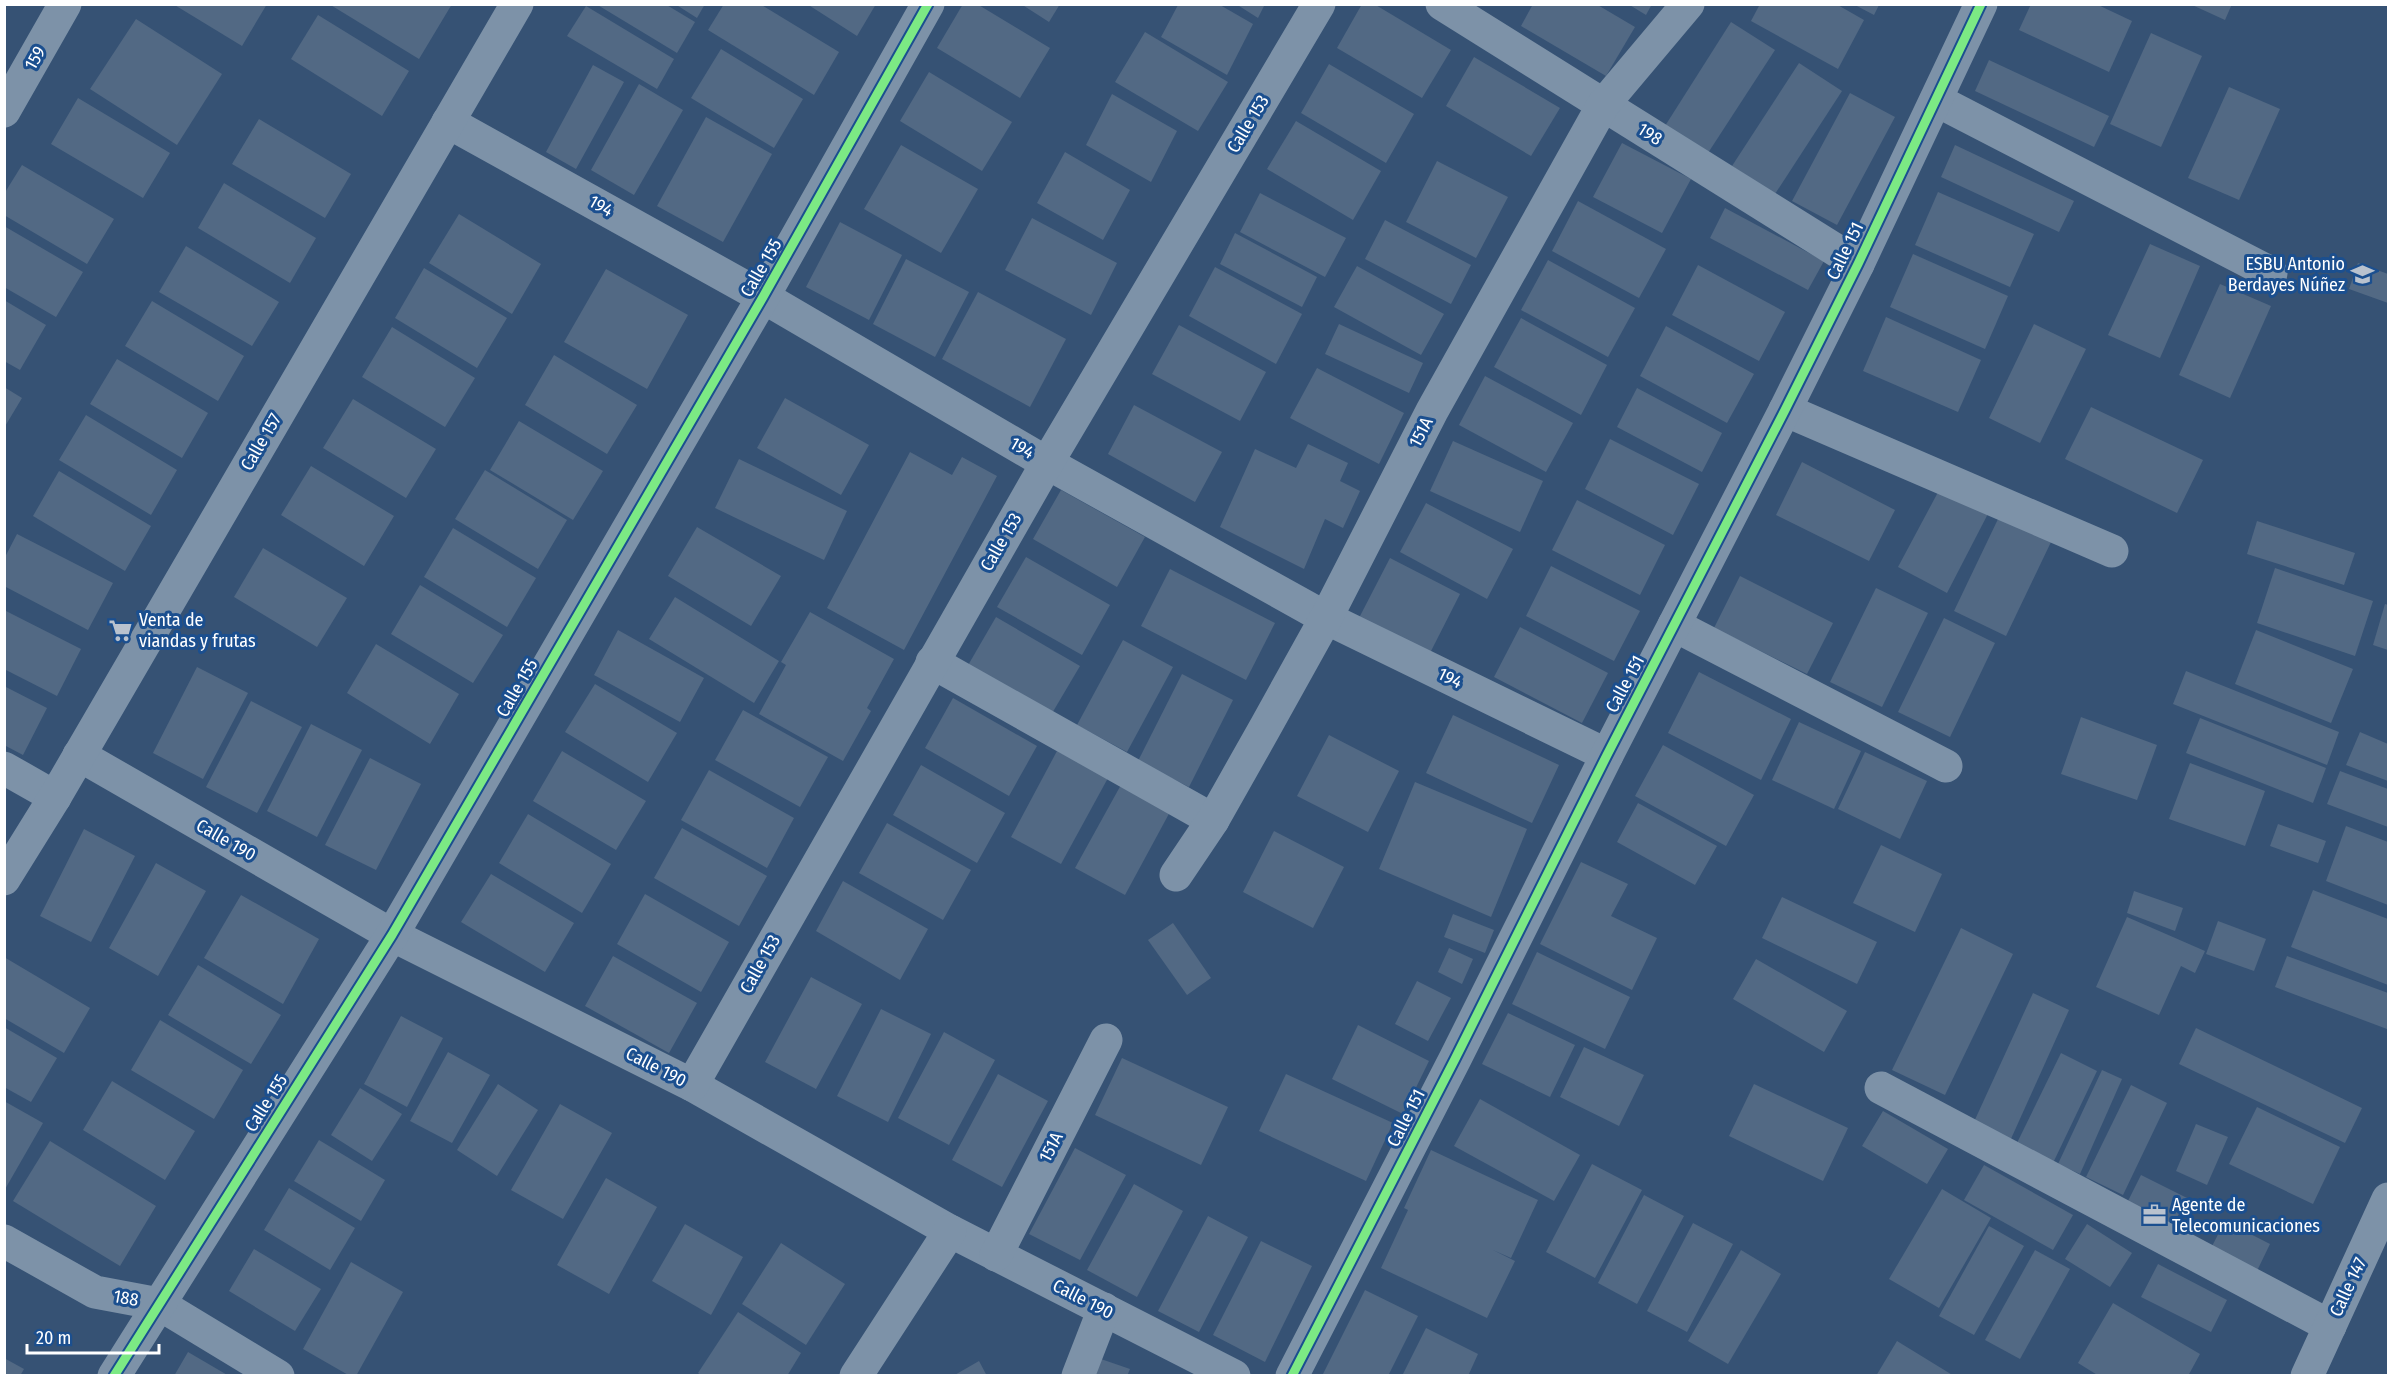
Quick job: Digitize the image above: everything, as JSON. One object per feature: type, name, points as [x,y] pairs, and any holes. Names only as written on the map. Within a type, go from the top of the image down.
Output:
[{"type":"street","name":"159","points":[[4,111],[65,4]]},
{"type":"street","name":"Calle 157","points":[[4,879],[55,797],[517,4]]},
{"type":"street","name":"Calle 155","points":[[114,1376],[392,935],[763,297],[928,4]]},
{"type":"street","name":"Calle 153","points":[[692,1085],[1047,463],[1319,4]]},
{"type":"street","name":"198","points":[[1442,4],[1858,264]]},
{"type":"street","name":"151A","points":[[1176,875],[1213,820],[1326,618],[1432,411],[1603,105],[1688,4]]},
{"type":"street","name":"Calle 151","points":[[1292,1376],[1785,410],[1858,264],[1981,4]]},
{"type":"street","points":[[1936,100],[2271,273]]},
{"type":"street","name":"194","points":[[448,122],[763,297],[1047,463],[1326,618],[1607,755]]},
{"type":"street","points":[[1785,410],[2112,551]]},
{"type":"street","points":[[1674,625],[1946,766]]},
{"type":"street","points":[[932,662],[1213,820]]},
{"type":"street","name":"Calle 190","points":[[79,755],[392,935],[692,1085],[950,1231],[1234,1376]]},
{"type":"street","points":[[4,768],[55,797]]},
{"type":"street","name":"151A","points":[[996,1255],[1106,1040]]},
{"type":"street","points":[[1881,1088],[2330,1326]]},
{"type":"street","name":"Calle 147","points":[[2307,1376],[2388,1199]]},
{"type":"street","points":[[856,1376],[950,1231]]},
{"type":"street","name":"188","points":[[4,1241],[96,1292],[159,1304],[278,1376]]},
{"type":"street","points":[[1078,1376],[1104,1310]]},
{"type":"building","points":[[173,4],[267,4],[242,46]]},
{"type":"building","points":[[329,4],[452,4],[419,59]]},
{"type":"building","points":[[596,4],[665,4],[695,22],[677,53]]},
{"type":"building","points":[[675,4],[705,4],[697,18]]},
{"type":"building","points":[[724,4],[760,4],[839,52],[814,95],[708,30]]},
{"type":"building","points":[[807,4],[876,4],[857,36]]},
{"type":"building","points":[[963,4],[977,4],[1050,48],[1020,98],[937,48]]},
{"type":"building","points":[[1021,4],[1060,4],[1049,22]]},
{"type":"building","points":[[1236,4],[1265,4],[1258,18]]},
{"type":"building","points":[[1362,4],[1374,4],[1451,50],[1422,98],[1337,48]]},
{"type":"building","points":[[1533,4],[1596,4],[1635,27],[1606,76],[1521,26]]},
{"type":"building","points":[[1628,4],[1652,4],[1646,15]]},
{"type":"building","points":[[1760,4],[1836,4],[1864,20],[1838,69],[1751,21]]},
{"type":"building","points":[[2031,4],[2096,4],[2132,21],[2109,72],[2019,30]]},
{"type":"building","points":[[2190,4],[2232,4],[2225,20]]},
{"type":"building","points":[[1178,5],[1220,5],[1253,24],[1227,75],[1161,37]]},
{"type":"building","points":[[1855,5],[1879,5],[1874,15]]},
{"type":"building","points":[[586,6],[674,59],[657,89],[567,36]]},
{"type":"building","points":[[318,15],[409,71],[382,116],[291,59]]},
{"type":"building","points":[[136,19],[222,74],[177,145],[90,89]]},
{"type":"building","points":[[1731,22],[1775,50],[1708,153],[1665,126]]},
{"type":"building","points":[[1145,32],[1228,82],[1198,131],[1115,82]]},
{"type":"building","points":[[2151,33],[2202,56],[2161,147],[2110,124]]},
{"type":"building","points":[[721,49],[803,99],[774,148],[691,98]]},
{"type":"building","points":[[1474,57],[1560,108],[1531,156],[1446,106]]},
{"type":"building","points":[[1989,60],[2109,116],[2094,147],[1975,91]]},
{"type":"building","points":[[1799,63],[1842,91],[1775,194],[1732,166]]},
{"type":"building","points":[[1329,64],[1414,114],[1386,163],[1301,113]]},
{"type":"building","points":[[593,65],[624,82],[576,169],[546,152]]},
{"type":"building","points":[[929,72],[1012,122],[982,171],[900,121]]},
{"type":"building","points":[[639,84],[683,110],[634,195],[591,170]]},
{"type":"building","points":[[2229,87],[2280,109],[2239,200],[2188,178]]},
{"type":"building","points":[[1850,93],[1895,117],[1837,225],[1792,201]]},
{"type":"building","points":[[1112,94],[1177,131],[1151,182],[1086,145]]},
{"type":"building","points":[[78,98],[170,153],[143,198],[51,144]]},
{"type":"building","points":[[706,117],[772,154],[723,242],[657,206]]},
{"type":"building","points":[[259,119],[351,174],[325,218],[232,164]]},
{"type":"building","points":[[1296,121],[1381,171],[1353,220],[1267,169]]},
{"type":"building","points":[[1622,143],[1691,179],[1662,233],[1593,197]]},
{"type":"building","points":[[901,145],[978,189],[941,253],[864,209]]},
{"type":"building","points":[[1955,145],[2074,201],[2059,232],[1941,177]]},
{"type":"building","points":[[1065,152],[1130,190],[1103,240],[1037,203]]},
{"type":"building","points":[[1437,161],[1508,197],[1476,258],[1406,222]]},
{"type":"building","points":[[22,165],[114,219],[87,264],[4,215],[4,194]]},
{"type":"building","points":[[224,183],[316,238],[290,283],[198,228]]},
{"type":"building","points":[[1938,192],[2034,234],[2010,287],[1915,245]]},
{"type":"building","points":[[1260,193],[1346,238],[1325,277],[1240,232]]},
{"type":"building","points":[[1578,201],[1666,249],[1639,298],[1552,251]]},
{"type":"building","points":[[1725,208],[1824,261],[1808,290],[1710,238]]},
{"type":"building","points":[[459,214],[541,264],[512,314],[429,263]]},
{"type":"building","points":[[1032,218],[1117,263],[1091,315],[1005,270]]},
{"type":"building","points":[[1385,220],[1471,265],[1451,304],[1365,259]]},
{"type":"building","points":[[840,222],[902,255],[869,320],[806,287]]},
{"type":"building","points":[[4,226],[83,272],[56,317],[4,287]]},
{"type":"building","points":[[1235,233],[1317,277],[1302,307],[1220,264]]},
{"type":"building","points":[[2150,244],[2200,266],[2160,358],[2108,335]]},
{"type":"building","points":[[186,246],[279,302],[252,346],[159,292]]},
{"type":"building","points":[[1913,254],[2008,296],[1985,349],[1890,307]]},
{"type":"building","points":[[906,259],[969,292],[935,357],[873,324]]},
{"type":"building","points":[[1548,260],[1635,308],[1608,357],[1521,310]]},
{"type":"building","points":[[2358,263],[2388,274],[2388,303],[2349,289]]},
{"type":"building","points":[[1698,265],[1785,312],[1759,361],[1672,315]]},
{"type":"building","points":[[1357,266],[1444,314],[1421,355],[1334,307]]},
{"type":"building","points":[[1215,267],[1302,314],[1276,364],[1189,316]]},
{"type":"building","points":[[424,268],[507,318],[477,368],[395,318]]},
{"type":"building","points":[[606,269],[688,315],[647,389],[564,342]]},
{"type":"building","points":[[2220,284],[2271,306],[2230,398],[2179,375]]},
{"type":"building","points":[[978,292],[1066,339],[1030,407],[942,359]]},
{"type":"building","points":[[4,300],[46,325],[20,370],[4,361]]},
{"type":"building","points":[[152,301],[244,356],[218,401],[125,346]]},
{"type":"building","points":[[1886,317],[1981,360],[1958,412],[1863,371]]},
{"type":"building","points":[[1521,318],[1607,365],[1581,415],[1494,367]]},
{"type":"building","points":[[1339,324],[1423,363],[1409,393],[1325,354]]},
{"type":"building","points":[[2034,324],[2086,349],[2040,443],[1989,418]]},
{"type":"building","points":[[1179,325],[1266,372],[1240,421],[1152,374]]},
{"type":"building","points":[[1666,326],[1754,374],[1727,423],[1640,376]]},
{"type":"building","points":[[392,327],[475,378],[445,427],[362,377]]},
{"type":"building","points":[[554,355],[637,405],[607,454],[525,405]]},
{"type":"building","points":[[117,359],[208,413],[182,458],[90,404]]},
{"type":"building","points":[[1317,368],[1404,413],[1379,464],[1290,418]]},
{"type":"building","points":[[1485,376],[1573,423],[1546,472],[1459,425]]},
{"type":"building","points":[[4,387],[22,398],[4,428]]},
{"type":"building","points":[[1637,388],[1722,433],[1702,472],[1617,427]]},
{"type":"building","points":[[785,398],[869,445],[841,495],[757,448]]},
{"type":"building","points":[[353,399],[436,449],[406,498],[323,448]]},
{"type":"building","points":[[1134,405],[1222,452],[1195,502],[1108,454]]},
{"type":"building","points":[[2091,407],[2203,460],[2177,513],[2065,459]]},
{"type":"building","points":[[86,415],[177,470],[151,515],[59,460]]},
{"type":"building","points":[[519,421],[603,471],[573,520],[490,470]]},
{"type":"building","points":[[1610,439],[1699,484],[1673,535],[1585,489]]},
{"type":"building","points":[[1453,441],[1543,481],[1520,532],[1430,491]]},
{"type":"building","points":[[1308,444],[1348,463],[1340,481],[1360,491],[1343,528],[1325,519],[1304,569],[1220,527],[1255,449],[1296,468]]},
{"type":"building","points":[[910,452],[952,475],[962,457],[997,476],[904,650],[827,608]]},
{"type":"building","points":[[739,459],[847,511],[824,560],[715,508]]},
{"type":"building","points":[[1802,462],[1895,510],[1869,561],[1776,515]]},
{"type":"building","points":[[311,466],[394,516],[364,566],[281,515]]},
{"type":"building","points":[[485,470],[567,520],[538,569],[455,519]]},
{"type":"building","points":[[59,471],[151,526],[125,571],[33,516]]},
{"type":"building","points":[[1944,481],[1992,506],[1947,593],[1898,567]]},
{"type":"building","points":[[1061,490],[1145,537],[1117,587],[1033,539]]},
{"type":"building","points":[[1577,500],[1665,545],[1640,595],[1552,550]]},
{"type":"building","points":[[1426,503],[1513,549],[1487,599],[1400,552]]},
{"type":"building","points":[[1999,517],[2051,542],[2006,636],[1954,611]]},
{"type":"building","points":[[2257,521],[2355,553],[2344,585],[2247,554]]},
{"type":"building","points":[[697,527],[781,576],[751,626],[668,576]]},
{"type":"building","points":[[453,528],[536,578],[507,627],[424,577]]},
{"type":"building","points":[[17,534],[113,583],[88,630],[4,586],[4,559]]},
{"type":"building","points":[[263,548],[347,598],[317,647],[234,597]]},
{"type":"building","points":[[1026,557],[1110,605],[1082,655],[997,607]]},
{"type":"building","points":[[1390,558],[1460,594],[1429,655],[1359,618]]},
{"type":"building","points":[[1551,566],[1640,611],[1614,661],[1526,616]]},
{"type":"building","points":[[2275,568],[2373,601],[2355,656],[2257,623]]},
{"type":"building","points":[[1170,569],[1275,623],[1246,680],[1141,626]]},
{"type":"building","points":[[1740,576],[1833,623],[1807,674],[1714,628]]},
{"type":"building","points":[[420,585],[503,635],[473,683],[391,634]]},
{"type":"building","points":[[1876,588],[1928,613],[1882,707],[1830,682]]},
{"type":"building","points":[[675,597],[779,661],[754,703],[649,639]]},
{"type":"building","points":[[2385,604],[2388,605],[2388,650],[2373,645]]},
{"type":"building","points":[[4,610],[81,649],[57,696],[4,669]]},
{"type":"building","points":[[810,612],[894,659],[867,708],[871,711],[843,761],[759,714],[786,665],[781,662]]},
{"type":"building","points":[[996,617],[1080,666],[1051,715],[967,667]]},
{"type":"building","points":[[1944,618],[1995,643],[1950,737],[1898,712]]},
{"type":"building","points":[[1520,627],[1608,673],[1582,723],[1494,677]]},
{"type":"building","points":[[618,630],[704,678],[680,722],[594,675]]},
{"type":"building","points":[[2256,630],[2353,669],[2331,723],[2235,684]]},
{"type":"building","points":[[1123,640],[1173,667],[1127,752],[1077,725]]},
{"type":"building","points":[[376,644],[459,694],[430,744],[347,693]]},
{"type":"building","points":[[197,667],[248,693],[203,779],[153,753]]},
{"type":"building","points":[[2186,671],[2339,732],[2327,765],[2173,704]]},
{"type":"building","points":[[1699,672],[1791,719],[1761,780],[1668,733]]},
{"type":"building","points":[[1182,674],[1233,700],[1189,787],[1138,761]]},
{"type":"building","points":[[595,684],[677,733],[648,782],[565,732]]},
{"type":"building","points":[[4,686],[47,708],[23,755],[4,745]]},
{"type":"building","points":[[953,698],[1037,746],[1009,796],[925,748]]},
{"type":"building","points":[[251,701],[302,727],[257,813],[206,787]]},
{"type":"building","points":[[743,710],[828,757],[800,807],[715,760]]},
{"type":"building","points":[[1453,715],[1559,765],[1532,823],[1426,773]]},
{"type":"building","points":[[2081,717],[2157,745],[2137,800],[2061,774]]},
{"type":"building","points":[[2200,718],[2326,768],[2313,803],[2186,753]]},
{"type":"building","points":[[1799,722],[1861,751],[1834,809],[1772,780]]},
{"type":"building","points":[[311,724],[362,750],[317,837],[267,811]]},
{"type":"building","points":[[2360,732],[2388,744],[2388,781],[2346,765]]},
{"type":"building","points":[[1329,735],[1399,771],[1368,832],[1297,796]]},
{"type":"building","points":[[1663,745],[1754,795],[1726,846],[1635,796]]},
{"type":"building","points":[[562,751],[646,801],[616,850],[533,801]]},
{"type":"building","points":[[1057,751],[1108,778],[1061,864],[1011,837]]},
{"type":"building","points":[[1865,752],[1927,781],[1900,839],[1838,809]]},
{"type":"building","points":[[370,758],[421,784],[376,870],[325,845]]},
{"type":"building","points":[[2190,763],[2265,791],[2245,846],[2169,819]]},
{"type":"building","points":[[921,765],[1005,813],[977,863],[893,815]]},
{"type":"building","points":[[709,770],[794,818],[767,868],[681,820]]},
{"type":"building","points":[[2340,771],[2388,789],[2388,827],[2327,804]]},
{"type":"building","points":[[1415,782],[1527,829],[1491,917],[1379,869]]},
{"type":"building","points":[[1122,783],[1171,810],[1125,895],[1075,868]]},
{"type":"building","points":[[1638,803],[1717,846],[1695,885],[1617,842]]},
{"type":"building","points":[[528,814],[611,864],[582,913],[499,863]]},
{"type":"building","points":[[887,823],[971,870],[943,920],[859,873]]},
{"type":"building","points":[[2278,824],[2326,841],[2318,863],[2270,846]]},
{"type":"building","points":[[2346,826],[2388,842],[2388,905],[2326,881]]},
{"type":"building","points":[[682,828],[767,876],[739,926],[654,878]]},
{"type":"building","points":[[84,829],[135,856],[91,942],[40,916]]},
{"type":"building","points":[[1274,831],[1344,867],[1313,928],[1243,892]]},
{"type":"building","points":[[1881,845],[1942,874],[1915,932],[1853,903]]},
{"type":"building","points":[[1581,862],[1628,884],[1611,916],[1657,938],[1632,990],[1540,944]]},
{"type":"building","points":[[156,863],[206,891],[158,976],[109,948]]},
{"type":"building","points":[[491,874],[574,923],[545,972],[461,922]]},
{"type":"building","points":[[843,881],[928,929],[900,980],[816,931]]},
{"type":"building","points":[[2313,890],[2388,919],[2388,985],[2291,947]]},
{"type":"building","points":[[2134,891],[2183,908],[2175,931],[2127,913]]},
{"type":"building","points":[[645,894],[729,942],[701,992],[617,944]]},
{"type":"building","points":[[241,895],[319,939],[283,1004],[204,958]]},
{"type":"building","points":[[1782,897],[1877,942],[1857,984],[1762,938]]},
{"type":"building","points":[[1453,914],[1494,930],[1485,953],[1444,937]]},
{"type":"building","points":[[2127,917],[2205,951],[2195,973],[2181,966],[2159,1015],[2096,987]]},
{"type":"building","points":[[2218,921],[2266,939],[2254,971],[2206,954]]},
{"type":"building","points":[[1173,923],[1211,978],[1187,995],[1148,940]]},
{"type":"building","points":[[1961,928],[2013,954],[1945,1095],[1892,1070]]},
{"type":"building","points":[[1449,948],[1473,959],[1462,984],[1438,972]]},
{"type":"building","points":[[1537,952],[1630,997],[1605,1049],[1512,1004]]},
{"type":"building","points":[[613,956],[697,1003],[669,1053],[585,1006]]},
{"type":"building","points":[[2287,956],[2388,993],[2387,1029],[2275,987]]},
{"type":"building","points":[[4,957],[90,1008],[64,1053],[4,1018]]},
{"type":"building","points":[[1756,959],[1847,1011],[1824,1052],[1733,999]]},
{"type":"building","points":[[198,965],[281,1015],[251,1064],[168,1015]]},
{"type":"building","points":[[811,977],[862,1004],[816,1089],[765,1062]]},
{"type":"building","points":[[1417,981],[1451,998],[1428,1041],[1395,1024]]},
{"type":"building","points":[[2033,993],[2069,1010],[2010,1141],[1973,1124]]},
{"type":"building","points":[[881,1009],[931,1034],[888,1122],[837,1096]]},
{"type":"building","points":[[1508,1013],[1575,1045],[1550,1097],[1482,1064]]},
{"type":"building","points":[[401,1016],[443,1038],[407,1107],[364,1084]]},
{"type":"building","points":[[160,1020],[243,1070],[214,1119],[131,1070]]},
{"type":"building","points":[[1358,1025],[1429,1061],[1403,1114],[1332,1079]]},
{"type":"building","points":[[4,1027],[57,1058],[31,1102],[4,1087]]},
{"type":"building","points":[[2196,1028],[2362,1108],[2345,1143],[2179,1064]]},
{"type":"building","points":[[944,1032],[995,1060],[949,1145],[898,1118]]},
{"type":"building","points":[[1584,1047],[1644,1075],[1619,1126],[1560,1097]]},
{"type":"building","points":[[448,1052],[490,1075],[452,1143],[410,1121]]},
{"type":"building","points":[[2061,1053],[2097,1071],[2053,1163],[2016,1145]]},
{"type":"building","points":[[1122,1058],[1228,1107],[1201,1165],[1095,1115]]},
{"type":"building","points":[[2102,1070],[2122,1079],[2080,1174],[2058,1164]]},
{"type":"building","points":[[998,1074],[1048,1101],[1002,1187],[952,1160]]},
{"type":"building","points":[[1286,1074],[1393,1123],[1366,1181],[1259,1131]]},
{"type":"building","points":[[112,1081],[195,1131],[165,1180],[83,1130]]},
{"type":"building","points":[[498,1084],[538,1110],[497,1176],[457,1150]]},
{"type":"building","points":[[1754,1084],[1848,1128],[1823,1181],[1729,1136]]},
{"type":"building","points":[[2131,1085],[2167,1103],[2123,1195],[2086,1177]]},
{"type":"building","points":[[360,1088],[402,1114],[372,1161],[331,1135]]},
{"type":"building","points":[[1480,1099],[1580,1155],[1554,1201],[1454,1146]]},
{"type":"building","points":[[4,1101],[43,1123],[4,1191]]},
{"type":"building","points":[[560,1104],[612,1133],[563,1219],[511,1190]]},
{"type":"building","points":[[2257,1107],[2340,1147],[2313,1204],[2229,1164]]},
{"type":"building","points":[[1883,1111],[1948,1149],[1927,1184],[1862,1146]]},
{"type":"building","points":[[2196,1124],[2228,1137],[2207,1185],[2176,1171]]},
{"type":"building","points":[[319,1140],[385,1180],[361,1221],[294,1181]]},
{"type":"building","points":[[50,1141],[156,1206],[120,1266],[13,1201]]},
{"type":"building","points":[[1075,1148],[1126,1175],[1080,1260],[1029,1234]]},
{"type":"building","points":[[1431,1150],[1538,1200],[1511,1258],[1493,1250],[1515,1261],[1487,1318],[1381,1268],[1408,1210],[1404,1208]]},
{"type":"building","points":[[1592,1164],[1642,1190],[1595,1278],[1546,1252]]},
{"type":"building","points":[[1984,1165],[2073,1215],[2053,1250],[1964,1200]]},
{"type":"building","points":[[2141,1175],[2187,1198],[2171,1229],[2126,1205]]},
{"type":"building","points":[[606,1178],[657,1207],[609,1294],[557,1265]]},
{"type":"building","points":[[1134,1184],[1183,1211],[1137,1297],[1087,1270]]},
{"type":"building","points":[[289,1188],[355,1228],[330,1270],[264,1230]]},
{"type":"building","points":[[1942,1189],[1991,1218],[1939,1308],[1889,1279]]},
{"type":"building","points":[[1644,1195],[1684,1216],[1637,1304],[1598,1283]]},
{"type":"building","points":[[1208,1216],[1248,1237],[1199,1332],[1158,1311]]},
{"type":"building","points":[[2225,1221],[2270,1244],[2255,1275],[2209,1252]]},
{"type":"building","points":[[1693,1223],[1733,1244],[1687,1332],[1647,1311]]},
{"type":"building","points":[[685,1224],[743,1257],[711,1315],[652,1281]]},
{"type":"building","points":[[2087,1224],[2132,1253],[2110,1287],[2065,1259]]},
{"type":"building","points":[[1989,1226],[2024,1246],[1974,1335],[1939,1316]]},
{"type":"building","points":[[1261,1241],[1312,1266],[1265,1362],[1213,1335]]},
{"type":"building","points":[[781,1243],[845,1284],[806,1345],[742,1304]]},
{"type":"building","points":[[254,1249],[321,1289],[295,1331],[229,1291]]},
{"type":"building","points":[[1741,1250],[1781,1274],[1728,1364],[1688,1341]]},
{"type":"building","points":[[2035,1250],[2070,1269],[2020,1359],[1985,1340]]},
{"type":"building","points":[[351,1262],[403,1292],[356,1376],[350,1376],[303,1349]]},
{"type":"building","points":[[2158,1264],[2227,1300],[2211,1332],[2141,1297]]},
{"type":"building","points":[[1365,1290],[1418,1316],[1388,1376],[1322,1376]]},
{"type":"building","points":[[2113,1303],[2200,1354],[2188,1376],[2099,1376],[2078,1363]]},
{"type":"building","points":[[738,1312],[801,1353],[787,1376],[702,1376],[698,1373]]},
{"type":"building","points":[[1426,1328],[1478,1354],[1468,1376],[1402,1376]]},
{"type":"building","points":[[1897,1341],[1954,1376],[1876,1376]]},
{"type":"building","points":[[188,1352],[229,1376],[174,1376]]},
{"type":"building","points":[[4,1358],[24,1369],[20,1376],[4,1376]]},
{"type":"building","points":[[1098,1358],[1130,1369],[1127,1376],[1092,1376]]},
{"type":"building","points":[[979,1361],[987,1376],[953,1376]]},
{"type":"cycle path","points":[[114,1376],[392,935],[763,297],[928,4]]},
{"type":"cycle path","points":[[1292,1376],[1785,410],[1858,264],[1981,4]]},
{"type":"place","name":"ESBU Antonio Berdayes Núñez","points":[[2363,274]]},
{"type":"place","name":"Venta de viandas y frutas","points":[[121,630]]},
{"type":"place","name":"Agente de Telecomunicaciones","points":[[2154,1215]]}]
